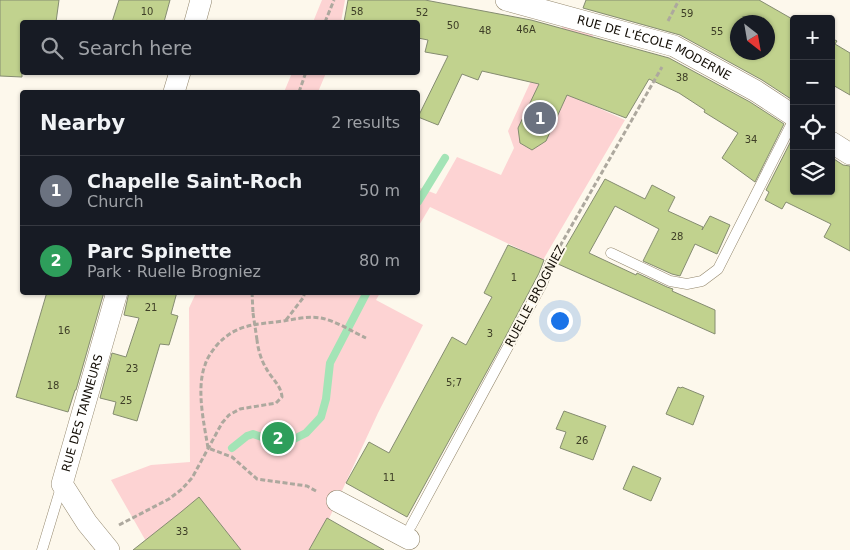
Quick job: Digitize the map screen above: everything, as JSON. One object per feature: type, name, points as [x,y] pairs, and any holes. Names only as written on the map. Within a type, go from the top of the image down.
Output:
[{"type":"street","points":[[195,20],[201,0]]},
{"type":"street","name":"RUE DE L'ÉCOLE MODERNE","points":[[506,0],[674,46],[756,91],[790,115]]},
{"type":"street","points":[[175,90],[179,75]]},
{"type":"street","points":[[835,145],[850,154]]},
{"type":"street","name":"RUE DES TANNEURS","points":[[103,543],[87,523],[62,484],[116,295]]},
{"type":"street","points":[[337,501],[410,538]]},
{"type":"lane","name":"RUE DE L'ÉCOLE MODERNE","points":[[611,253],[670,281],[687,284],[702,281],[718,269],[790,126]]},
{"type":"lane","name":"RUELLE BROGNIEZ","points":[[410,538],[542,284],[551,262]]},
{"type":"lane","points":[[42,550],[62,484]]},
{"type":"path","points":[[327,20],[334,0]]},
{"type":"path","name":"RUELLE BROGNIEZ","points":[[551,262],[674,46]]},
{"type":"path","points":[[300,90],[305,75]]},
{"type":"path","points":[[103,543],[182,489],[192,478],[222,423],[230,415],[240,409],[276,403],[282,396],[282,390],[266,368],[257,346],[252,295]]},
{"type":"path","points":[[285,321],[299,304],[304,295]]},
{"type":"path","points":[[208,448],[202,410],[201,386],[205,364],[213,350],[224,337],[245,326],[305,318],[321,318],[366,338]]},
{"type":"path","points":[[208,448],[232,457],[257,479],[307,486],[337,501]]},
{"type":"shaded area","points":[[322,0],[345,0],[341,20],[314,20]]},
{"type":"shaded area","points":[[563,24],[594,33],[579,73],[574,97],[625,120],[543,260],[430,207],[420,224],[420,188],[436,194],[457,157],[501,175],[514,148],[508,131],[535,72],[548,75]]},
{"type":"shaded area","points":[[291,75],[325,75],[319,90],[285,90]]},
{"type":"shaded area","points":[[195,295],[379,295],[376,300],[423,325],[378,413],[313,550],[240,550],[147,543],[111,480],[151,465],[190,462],[189,308]]},
{"type":"building","points":[[0,0],[59,0],[56,20],[20,20],[20,75],[22,77],[0,76]]},
{"type":"building","points":[[119,0],[170,0],[165,20],[113,20]]},
{"type":"building","points":[[348,0],[425,0],[531,20],[669,58],[750,102],[784,124],[755,182],[722,158],[738,133],[704,112],[705,110],[679,93],[649,79],[626,118],[567,95],[546,141],[532,150],[520,143],[518,128],[539,84],[482,71],[478,80],[462,74],[438,125],[420,118],[420,113],[448,56],[425,52],[428,40],[420,38],[420,20],[344,20]]},
{"type":"building","points":[[586,0],[759,0],[790,18],[790,98],[762,80],[680,35],[583,8]]},
{"type":"building","points":[[835,44],[850,53],[850,95],[835,86]]},
{"type":"building","points":[[790,143],[790,195],[835,195],[835,160],[843,165],[850,166],[850,251],[824,237],[831,224],[786,202],[782,209],[765,200],[769,192],[766,190]]},
{"type":"building","points":[[605,179],[645,199],[652,185],[675,197],[668,211],[703,227],[702,230],[710,216],[730,225],[717,254],[695,244],[680,276],[643,261],[659,229],[615,206],[589,253],[636,275],[637,273],[673,289],[672,291],[715,310],[715,334],[558,264],[558,260]]},
{"type":"building","points":[[508,245],[544,260],[497,353],[407,517],[346,483],[369,442],[389,453],[452,337],[466,345],[492,297],[484,293]]},
{"type":"building","points":[[46,295],[103,295],[68,412],[16,397]]},
{"type":"building","points":[[128,295],[176,295],[171,314],[178,316],[169,345],[160,344],[137,421],[113,414],[116,402],[100,398],[112,353],[126,357],[139,318],[124,315]]},
{"type":"building","points":[[678,387],[704,396],[693,425],[666,414]]},
{"type":"building","points":[[564,411],[606,426],[593,460],[560,448],[566,432],[556,429]]},
{"type":"building","points":[[633,466],[661,478],[651,501],[623,489]]},
{"type":"building","points":[[199,497],[241,550],[133,550],[181,512]]},
{"type":"building","points":[[327,518],[348,530],[384,550],[309,550]]},
{"type":"waterway","points":[[420,199],[445,158]]},
{"type":"waterway","points":[[232,448],[247,436],[253,434],[276,442],[292,440],[306,433],[321,417],[326,399],[330,363],[365,295]]},
{"type":"place","name":"Chapelle Saint-Roch","points":[[540,118]]},
{"type":"place","name":"Parc Spinette","points":[[278,438]]}]
